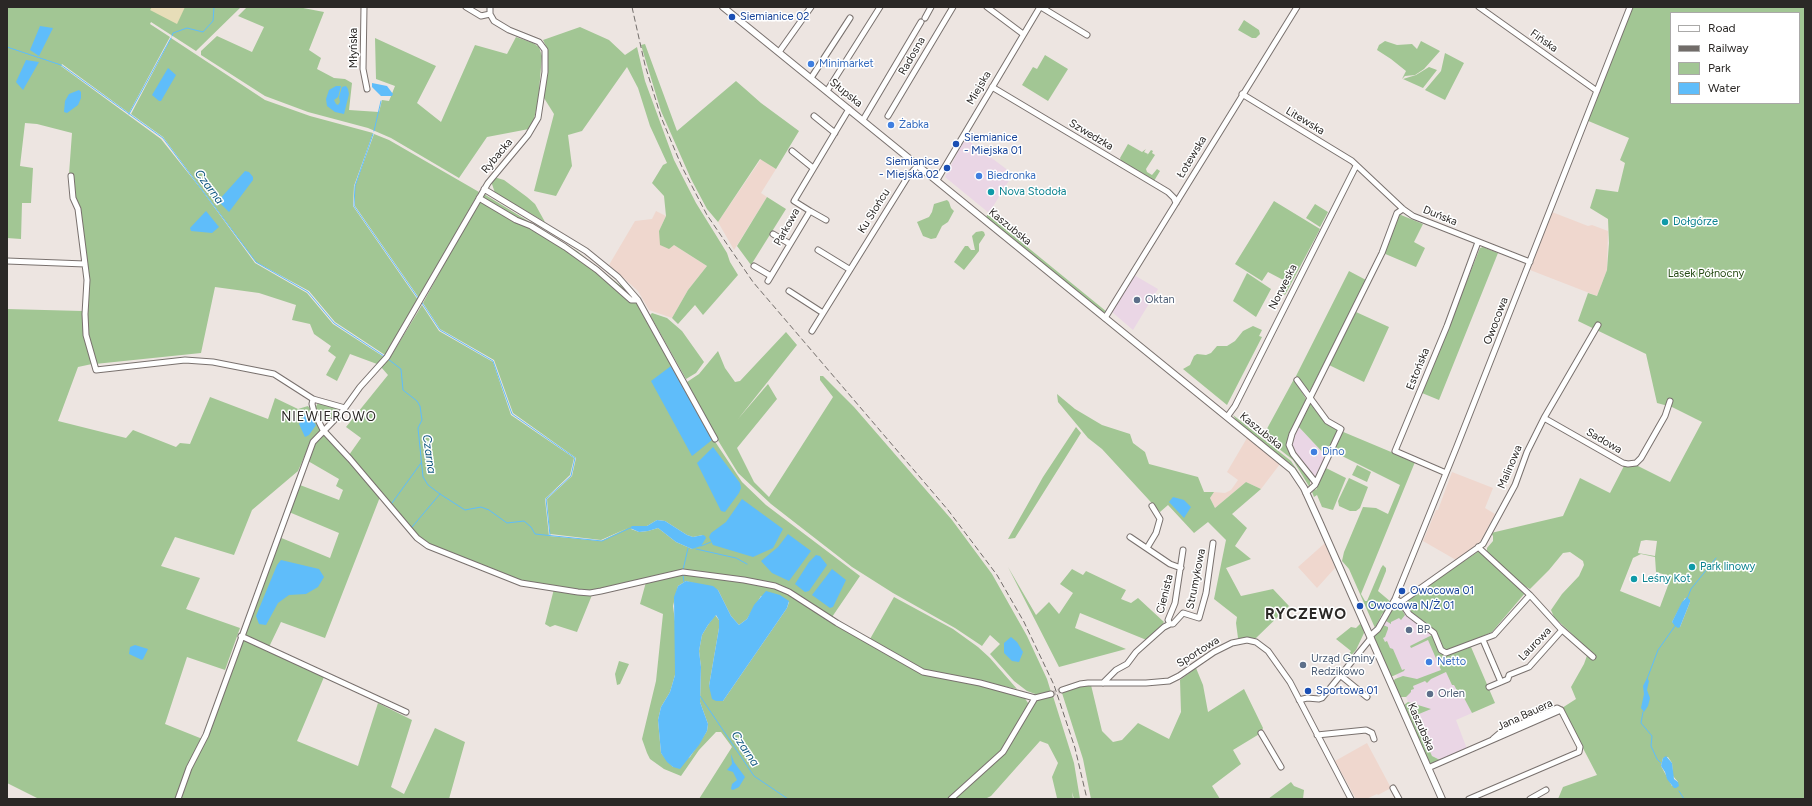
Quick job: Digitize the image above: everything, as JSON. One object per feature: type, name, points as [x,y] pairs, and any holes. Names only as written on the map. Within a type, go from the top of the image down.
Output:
[{"type":"main road","name":"Słupska","points":[[725,7],[826,91],[937,180]]},
{"type":"main road","name":"Kaszubska","points":[[937,180],[1287,466],[1296,476],[1306,493],[1442,799]]},
{"type":"street","name":"Młyńska","points":[[364,7],[363,69],[367,89]]},
{"type":"street","points":[[466,7],[481,16],[490,14],[490,7]]},
{"type":"street","points":[[826,91],[880,7]]},
{"type":"street","points":[[925,18],[931,7]]},
{"type":"street","name":"Radosna","points":[[888,116],[952,7]]},
{"type":"street","points":[[987,7],[1023,34]]},
{"type":"street","points":[[1041,7],[1087,36]]},
{"type":"street","name":"Miejska","points":[[937,180],[1023,34],[1041,7]]},
{"type":"street","name":"Łotewska","points":[[1105,318],[1297,7]]},
{"type":"street","name":"Fińska","points":[[1479,7],[1597,91]]},
{"type":"street","name":"Owocowa","points":[[1300,700],[1307,698],[1320,698],[1378,629],[1395,599],[1630,7]]},
{"type":"street","points":[[779,52],[809,8]]},
{"type":"street","name":"Rybacka","points":[[490,14],[494,21],[503,27],[539,42],[544,47],[546,55],[541,105],[536,124],[492,177],[484,189],[586,251],[618,277],[638,300],[715,439]]},
{"type":"street","points":[[811,78],[850,18]]},
{"type":"street","points":[[863,120],[921,22]]},
{"type":"street","name":"Szwedzka","points":[[992,87],[1168,192],[1174,198],[1176,204]]},
{"type":"street","name":"Litewska","points":[[1242,94],[1352,161],[1356,166]]},
{"type":"street","name":"Parkowa","points":[[754,266],[770,278],[810,211],[794,201],[849,109]]},
{"type":"street","points":[[814,116],[835,133]]},
{"type":"street","points":[[792,151],[814,168]]},
{"type":"street","name":"Ku Słońcu","points":[[812,331],[907,178],[918,165]]},
{"type":"street","name":"Duńska","points":[[1356,166],[1402,209],[1416,218],[1530,262]]},
{"type":"street","name":"Norweska","points":[[1227,417],[1235,406],[1356,166]]},
{"type":"street","points":[[71,176],[73,198],[78,209],[87,280],[85,314],[86,335],[96,370],[185,360],[213,362],[274,374],[313,398],[345,408]]},
{"type":"street","points":[[178,799],[189,768],[206,735],[306,456],[313,442],[345,408],[386,357],[484,189]]},
{"type":"street","points":[[479,198],[516,220],[532,226],[565,247],[597,270],[631,300],[638,300]]},
{"type":"street","points":[[1316,483],[1293,454],[1289,445],[1292,434],[1382,253],[1397,213],[1402,209]]},
{"type":"street","points":[[810,211],[826,220]]},
{"type":"street","points":[[773,234],[790,244]]},
{"type":"street","name":"Estońska","points":[[1446,473],[1395,451],[1447,326],[1478,242]]},
{"type":"street","points":[[818,250],[850,269]]},
{"type":"street","points":[[7,262],[85,264]]},
{"type":"street","points":[[789,291],[823,313]]},
{"type":"street","name":"Malinowa","points":[[1401,602],[1483,544],[1515,485],[1527,452],[1544,418],[1598,326]]},
{"type":"street","points":[[1297,380],[1326,421],[1341,429],[1316,483],[1313,488],[1306,493]]},
{"type":"street","points":[[313,398],[312,404],[314,412],[323,430],[350,459],[421,543],[513,580],[521,583],[590,593],[683,572],[744,580],[775,586],[789,592],[837,623],[922,672],[980,683],[1026,694],[1035,698],[1051,694]]},
{"type":"street","name":"Sadowa","points":[[1544,418],[1623,463],[1636,463],[1641,458],[1665,416],[1670,402]]},
{"type":"street","points":[[1147,548],[1156,533],[1160,519],[1152,506]]},
{"type":"street","name":"Cienista","points":[[1130,537],[1170,564],[1181,568]]},
{"type":"street","name":"Strumykowa","points":[[1199,618],[1206,593],[1213,543]]},
{"type":"street","points":[[1478,547],[1530,595],[1562,630],[1592,657]]},
{"type":"street","name":"Cienista","points":[[1170,624],[1168,620],[1175,603],[1183,550]]},
{"type":"street","points":[[1395,599],[1401,602],[1409,614],[1434,633],[1441,650],[1445,653],[1494,635],[1530,595]]},
{"type":"street","name":"Cienista","points":[[1103,683],[1116,670],[1127,664],[1136,652],[1164,627],[1175,622],[1183,612],[1199,618]]},
{"type":"street","name":"Laurowa","points":[[1490,687],[1500,679],[1508,679],[1509,675],[1529,667],[1562,630]]},
{"type":"street","points":[[241,636],[406,712]]},
{"type":"street","name":"Sportowa","points":[[1062,690],[1080,684],[1146,684],[1169,681],[1232,643],[1247,640],[1259,644],[1268,651],[1289,680],[1351,799]]},
{"type":"street","points":[[1483,640],[1500,679]]},
{"type":"street","points":[[1340,675],[1367,697]]},
{"type":"street","points":[[951,799],[1003,752],[1035,698]]},
{"type":"street","name":"Jana Bauera","points":[[1428,768],[1492,741],[1509,731],[1561,710],[1580,747],[1579,752],[1469,799]]},
{"type":"street","points":[[1317,735],[1366,730],[1372,733],[1374,739]]},
{"type":"street","points":[[1261,733],[1281,768]]},
{"type":"street","points":[[1394,788],[1399,799]]},
{"type":"street","points":[[1530,799],[1546,790]]},
{"type":"shaded area","points":[[965,138],[1013,174],[989,213],[945,177]]},
{"type":"shaded area","points":[[761,159],[776,169],[761,193],[767,197],[734,250],[718,222]]},
{"type":"shaded area","points":[[656,211],[666,216],[659,231],[674,245],[707,266],[688,290],[672,318],[649,310],[638,291],[609,265],[635,221],[652,219]]},
{"type":"shaded area","points":[[1552,212],[1588,226],[1592,225],[1608,231],[1607,270],[1597,296],[1530,270]]},
{"type":"shaded area","points":[[1134,275],[1158,289],[1133,330],[1112,312]]},
{"type":"shaded area","points":[[1298,426],[1326,456],[1316,478],[1313,478],[1291,451],[1290,446]]},
{"type":"shaded area","points":[[1247,438],[1280,464],[1261,489],[1246,482],[1215,508],[1210,498],[1214,492],[1225,493],[1231,490],[1238,480],[1227,472]]},
{"type":"shaded area","points":[[1452,472],[1493,488],[1485,508],[1495,514],[1479,544],[1456,560],[1423,541],[1436,510],[1438,510]]},
{"type":"shaded area","points":[[1325,543],[1335,568],[1317,588],[1298,567]]},
{"type":"shaded area","points":[[1395,606],[1432,635],[1429,636],[1445,671],[1463,695],[1472,713],[1456,720],[1467,749],[1442,761],[1432,756],[1378,633]]},
{"type":"shaded area","points":[[1367,743],[1391,788],[1366,799],[1356,799],[1335,761]]},
{"type":"green space","points":[[7,7],[241,7],[196,51],[151,22],[150,24],[170,37],[129,113],[62,64],[61,66],[161,139],[201,189],[255,263],[307,293],[333,324],[384,357],[377,364],[350,354],[337,381],[326,375],[336,357],[328,351],[331,346],[314,334],[310,324],[292,320],[296,305],[259,293],[215,287],[201,353],[95,364],[87,335],[87,280],[69,174],[72,133],[37,124],[25,123],[20,166],[33,168],[31,203],[22,203],[21,239],[7,238]]},
{"type":"green space","points":[[247,7],[298,7],[324,12],[309,50],[321,58],[317,69],[334,78],[345,79],[352,83],[349,110],[379,112],[382,100],[389,101],[395,86],[376,79],[375,38],[436,66],[417,103],[441,122],[475,45],[507,54],[516,37],[533,43],[539,47],[542,56],[538,102],[534,119],[529,129],[487,137],[459,178],[391,138],[368,128],[308,112],[265,96],[201,55],[201,51],[217,36],[252,52],[264,27],[238,16]]},
{"type":"green space","name":"Lasek Północny","points":[[1632,7],[1805,7],[1805,799],[1558,799],[1563,787],[1597,775],[1562,708],[1576,699],[1571,687],[1584,664],[1589,650],[1554,617],[1551,610],[1562,594],[1579,576],[1584,565],[1583,561],[1570,552],[1563,553],[1530,589],[1521,584],[1487,552],[1487,548],[1493,541],[1493,536],[1491,533],[1563,516],[1580,478],[1610,493],[1624,466],[1636,465],[1670,482],[1702,422],[1672,407],[1657,403],[1646,354],[1578,321],[1588,293],[1597,296],[1607,270],[1609,243],[1608,219],[1590,208],[1596,189],[1618,192],[1625,163],[1620,160],[1629,138],[1586,120]],"holes":[[[1641,541],[1657,541],[1655,556],[1638,553]],[[1641,554],[1655,557],[1656,572],[1669,576],[1670,580],[1660,607],[1620,591],[1633,558]],[[1685,598],[1690,602],[1680,627],[1672,622]],[[1668,757],[1672,763],[1673,776],[1678,782],[1672,786],[1661,766],[1663,758]]]},
{"type":"green space","points":[[1244,20],[1259,30],[1260,34],[1256,38],[1252,38],[1238,30]]},
{"type":"green space","points":[[580,27],[609,40],[625,55],[637,47],[645,81],[674,160],[696,203],[727,253],[730,262],[738,275],[703,315],[695,305],[678,324],[672,318],[688,290],[707,266],[674,245],[669,249],[660,245],[659,231],[666,216],[664,196],[652,183],[663,165],[667,163],[650,126],[638,88],[627,67],[582,131],[568,135],[572,166],[556,196],[534,191],[554,114],[544,98],[548,50],[543,40]]},
{"type":"green space","points":[[171,38],[265,100],[310,116],[373,133],[354,186],[353,206],[418,300],[385,355],[335,322],[309,291],[256,262],[163,137],[131,114]]},
{"type":"green space","points":[[1385,41],[1397,45],[1412,44],[1417,49],[1421,41],[1440,51],[1424,69],[1415,75],[1405,76],[1402,79],[1406,71],[1377,50],[1379,45]]},
{"type":"green space","points":[[645,44],[677,131],[736,81],[761,103],[799,131],[776,169],[760,159],[718,222],[707,209],[691,179],[661,111],[641,45]]},
{"type":"green space","points":[[1445,53],[1464,63],[1445,100],[1425,90],[1441,71]]},
{"type":"green space","points":[[1045,55],[1068,69],[1048,101],[1022,85],[1033,67],[1037,69]]},
{"type":"green space","points":[[1429,67],[1437,70],[1423,88],[1403,79],[1416,75]]},
{"type":"green space","points":[[374,134],[389,140],[479,192],[419,298],[355,206],[355,186]]},
{"type":"green space","points":[[1128,144],[1142,152],[1146,149],[1144,152],[1148,154],[1146,157],[1151,150],[1153,151],[1152,153],[1155,155],[1146,169],[1147,172],[1152,175],[1157,169],[1160,171],[1154,181],[1121,161],[1120,158]]},
{"type":"green space","points":[[494,177],[504,180],[535,204],[545,222],[495,193],[491,181]]},
{"type":"green space","points":[[484,194],[577,251],[620,285],[623,283],[634,298],[632,299],[593,265],[482,197]]},
{"type":"green space","points":[[767,197],[786,209],[751,265],[737,246]]},
{"type":"green space","points":[[947,200],[954,211],[948,222],[942,226],[936,238],[931,239],[923,236],[917,222],[929,217],[934,204]]},
{"type":"green space","points":[[481,201],[528,225],[576,256],[632,303],[637,303],[714,440],[742,482],[766,505],[860,576],[832,617],[785,591],[919,672],[938,678],[981,684],[1024,697],[1028,703],[1028,707],[1003,748],[947,799],[699,799],[732,747],[721,732],[716,732],[699,750],[681,776],[664,769],[650,759],[642,739],[656,681],[663,614],[640,604],[646,582],[590,592],[519,580],[426,544],[349,455],[361,438],[346,427],[388,375],[381,367],[391,356],[422,305],[439,331],[493,362],[511,415],[574,458],[570,475],[545,499],[549,536],[601,541],[628,528],[601,540],[550,534],[547,499],[572,476],[576,458],[513,413],[494,360],[440,329],[423,303],[478,202]],"holes":[[[657,520],[665,521],[687,535],[693,537],[703,535],[692,549],[676,542],[658,528],[639,532],[631,529],[635,526],[647,526]],[[686,581],[718,590],[731,616],[739,625],[747,619],[761,596],[789,602],[787,608],[723,701],[709,686],[719,628],[719,620],[715,615],[702,635],[699,651],[701,667],[700,702],[708,724],[707,731],[690,757],[673,767],[661,753],[658,720],[661,707],[670,692],[675,675],[675,621],[673,606],[678,586]]]},
{"type":"green space","points":[[1274,201],[1320,229],[1285,295],[1282,293],[1287,282],[1268,272],[1262,281],[1235,264]]},
{"type":"green space","points":[[1315,204],[1328,212],[1320,227],[1306,218]]},
{"type":"green space","points":[[987,215],[1107,312],[1102,312],[986,218]]},
{"type":"green space","points":[[1398,215],[1423,224],[1414,242],[1425,248],[1416,267],[1383,253]]},
{"type":"green space","points":[[982,231],[985,235],[979,244],[979,251],[964,270],[954,262],[965,246],[968,246],[971,250],[975,250],[972,236],[976,232]]},
{"type":"green space","points":[[1483,247],[1498,253],[1439,400],[1422,393],[1480,248]]},
{"type":"green space","points":[[1349,271],[1366,280],[1311,389],[1308,391],[1296,376]]},
{"type":"green space","points":[[1247,273],[1271,289],[1256,317],[1233,301]]},
{"type":"green space","points":[[7,309],[82,311],[85,336],[92,364],[78,367],[58,421],[126,438],[133,430],[176,447],[180,443],[190,444],[210,397],[268,419],[275,398],[298,409],[308,406],[316,416],[321,430],[311,441],[298,471],[252,510],[234,555],[175,537],[161,566],[200,578],[186,609],[240,628],[225,670],[187,657],[165,724],[205,740],[242,638],[324,677],[297,741],[358,766],[378,703],[412,720],[391,787],[404,794],[435,728],[465,742],[449,799],[39,799],[7,783]]},
{"type":"green space","points":[[1356,312],[1389,327],[1364,382],[1329,365]]},
{"type":"green space","points":[[652,313],[667,318],[682,331],[704,362],[696,373],[686,379],[650,315]]},
{"type":"green space","points":[[1253,326],[1262,330],[1259,336],[1262,337],[1227,405],[1183,369],[1190,365],[1194,356],[1197,354],[1206,355],[1211,353],[1217,346],[1227,346],[1235,341],[1243,331]]},
{"type":"green space","points":[[786,332],[797,345],[738,419],[768,384],[777,399],[737,448],[754,482],[769,497],[833,397],[820,380],[820,376],[823,376],[854,407],[952,520],[992,574],[1027,636],[1047,679],[1051,692],[1038,695],[1027,691],[1014,681],[990,654],[1000,644],[990,635],[982,646],[955,628],[893,593],[852,567],[771,504],[738,473],[719,442],[687,382],[699,374],[718,351],[725,368],[735,382],[740,381]]},
{"type":"green space","points":[[1294,379],[1306,399],[1290,433],[1288,444],[1310,479],[1310,488],[1293,460],[1263,436]]},
{"type":"green space","points":[[1057,394],[1075,409],[1102,425],[1130,434],[1133,443],[1145,452],[1149,464],[1198,477],[1204,492],[1214,492],[1210,498],[1215,508],[1246,482],[1261,489],[1232,514],[1247,528],[1235,546],[1251,559],[1226,568],[1241,596],[1273,589],[1289,606],[1255,639],[1238,638],[1236,623],[1237,617],[1214,599],[1226,540],[1208,522],[1194,533],[1168,505],[1160,512],[1102,449],[1088,438],[1058,402]]},
{"type":"green space","points":[[1309,402],[1326,424],[1338,430],[1326,456],[1298,426]]},
{"type":"green space","points":[[318,403],[335,406],[338,410],[329,420],[322,421],[315,408]]},
{"type":"green space","points":[[1233,415],[1291,461],[1309,488],[1293,466],[1238,423]]},
{"type":"green space","points":[[1076,427],[1081,433],[1015,538],[1008,539],[1043,477]]},
{"type":"green space","points":[[1341,431],[1415,462],[1361,594],[1365,601],[1367,601],[1383,565],[1386,568],[1386,571],[1378,591],[1391,602],[1386,611],[1382,614],[1375,628],[1349,569],[1342,561],[1344,552],[1363,507],[1376,508],[1388,514],[1400,485],[1332,451]]},
{"type":"green space","points":[[323,432],[380,497],[325,638],[281,622],[269,647],[246,636],[244,633],[279,537],[330,558],[339,533],[289,512],[300,485],[339,500],[343,490],[336,486],[339,479],[308,461],[313,443]]},
{"type":"green space","points":[[1357,465],[1371,472],[1367,482],[1352,475]]},
{"type":"green space","points":[[1326,468],[1346,478],[1333,510],[1322,507],[1317,495],[1314,497],[1312,492],[1315,489],[1316,490]]},
{"type":"green space","points":[[1349,478],[1368,487],[1360,508],[1356,511],[1350,511],[1339,506],[1338,501]]},
{"type":"green space","points":[[1479,551],[1525,593],[1492,632],[1448,651],[1444,650],[1436,632],[1405,607],[1404,602]]},
{"type":"green space","points":[[1008,567],[1036,615],[1049,602],[1059,614],[1073,593],[1060,584],[1072,569],[1083,575],[1086,571],[1126,590],[1121,599],[1131,603],[1138,598],[1164,622],[1149,641],[1080,613],[1075,628],[1126,649],[1059,667]]},
{"type":"green space","points":[[554,589],[592,595],[577,632],[555,625],[550,627],[545,624]]},
{"type":"green space","points":[[894,597],[953,629],[978,647],[990,658],[1017,689],[920,669],[870,639]]},
{"type":"green space","points":[[1396,603],[1399,604],[1405,615],[1401,620],[1399,618],[1391,622],[1391,624],[1386,621]]},
{"type":"green space","points":[[1360,624],[1363,626],[1364,633],[1356,650],[1347,660],[1345,659],[1351,651],[1336,639],[1351,627],[1356,628]]},
{"type":"green space","points":[[1383,625],[1388,627],[1385,637],[1383,638],[1385,642],[1387,641],[1390,648],[1393,649],[1402,670],[1405,669],[1404,671],[1393,676],[1390,676],[1373,638]]},
{"type":"green space","points":[[1432,635],[1440,652],[1444,655],[1471,647],[1495,703],[1472,713],[1463,696],[1460,696],[1454,685],[1452,685],[1446,672],[1431,679],[1427,683],[1425,681],[1413,686],[1414,689],[1411,690],[1406,697],[1400,697],[1393,682],[1395,679],[1403,676],[1417,679],[1441,670],[1428,640],[1411,648],[1410,646]]},
{"type":"green space","points":[[619,661],[629,664],[620,684],[617,685],[615,674]]},
{"type":"green space","points":[[1196,668],[1203,685],[1208,712],[1244,689],[1263,728],[1261,733],[1233,750],[1241,764],[1212,786],[1220,799],[1091,799],[1083,759],[1062,693],[1081,686],[1091,685],[1102,731],[1113,742],[1122,740],[1138,723],[1169,739],[1181,712],[1180,680]]},
{"type":"green space","points":[[1052,693],[1074,763],[1080,799],[1074,799],[1072,792],[1073,799],[1056,799],[1052,777],[1058,763],[1048,744],[1040,741],[991,796],[985,799],[953,799],[1003,752],[1035,698]]},
{"type":"green space","points":[[1408,702],[1431,709],[1414,716],[1432,756],[1442,761],[1430,765],[1404,705]]},
{"type":"green space","points":[[1291,782],[1294,786],[1304,790],[1303,799],[1268,799]]},
{"type":"sand","points":[[152,7],[185,7],[177,24],[150,10]]},
{"type":"water","points":[[40,26],[53,28],[39,56],[30,50]]},
{"type":"water","points":[[26,60],[39,62],[23,90],[16,82]]},
{"type":"water","points":[[168,68],[176,75],[161,101],[159,101],[152,95]]},
{"type":"water","points":[[372,83],[387,86],[393,94],[392,96],[381,96],[372,87]]},
{"type":"water","points":[[336,86],[341,86],[338,97],[334,100],[338,105],[340,102],[339,97],[342,87],[346,86],[348,89],[349,94],[344,114],[335,112],[327,106],[326,99],[329,90]]},
{"type":"water","points":[[79,90],[81,92],[81,98],[78,105],[67,113],[64,112],[65,101],[69,94]]},
{"type":"water","points":[[245,171],[249,172],[253,177],[253,180],[229,212],[218,201]]},
{"type":"water","points":[[206,211],[219,227],[212,233],[191,231],[190,228]]},
{"type":"water","points":[[671,366],[712,440],[692,456],[651,381]]},
{"type":"water","points":[[306,412],[316,425],[309,435],[305,437],[299,424]]},
{"type":"water","points":[[713,447],[740,483],[741,488],[725,512],[721,511],[697,463]]},
{"type":"water","points":[[1173,497],[1184,500],[1191,507],[1184,518],[1169,502]]},
{"type":"water","points":[[742,499],[783,529],[773,548],[753,557],[713,545],[709,537],[711,533],[726,522]]},
{"type":"water","points":[[657,520],[665,521],[687,535],[693,537],[703,535],[706,538],[701,546],[692,549],[676,542],[658,528],[639,532],[630,528],[632,526],[647,526]]},
{"type":"water","points":[[788,534],[811,551],[789,581],[772,573],[761,561],[778,547]]},
{"type":"water","points":[[816,555],[820,556],[827,565],[809,591],[805,592],[795,584],[809,562]]},
{"type":"water","points":[[281,560],[319,569],[324,577],[318,587],[306,594],[289,595],[278,603],[266,625],[259,624],[256,616],[277,565]]},
{"type":"water","points":[[832,569],[846,580],[833,607],[830,608],[812,595]]},
{"type":"water","points":[[686,581],[713,586],[718,590],[731,616],[739,625],[747,619],[754,605],[766,591],[780,595],[789,601],[787,608],[723,701],[716,701],[712,699],[709,686],[719,628],[719,620],[716,615],[708,625],[702,635],[699,651],[701,667],[700,702],[708,724],[707,731],[699,745],[680,769],[673,767],[667,762],[661,753],[658,720],[661,707],[670,692],[675,675],[674,597],[678,586]]},
{"type":"water","points":[[1687,597],[1690,602],[1680,627],[1678,628],[1672,622],[1682,602]]},
{"type":"water","points":[[1011,637],[1017,642],[1023,652],[1019,662],[1012,661],[1004,653],[1004,643]]},
{"type":"water","points":[[135,645],[148,649],[142,660],[129,654],[130,647]]},
{"type":"water","points":[[1647,678],[1649,681],[1647,690],[1650,698],[1648,706],[1644,712],[1641,708],[1644,694],[1643,686]]},
{"type":"water","points":[[731,754],[734,762],[745,777],[739,787],[733,790],[731,789],[732,784],[737,780],[733,772],[727,770],[732,764]]},
{"type":"water","points":[[1666,756],[1672,763],[1674,779],[1678,782],[1679,786],[1676,788],[1674,788],[1667,779],[1661,766],[1663,758]]},
{"type":"waterway","points":[[172,36],[173,33],[187,28],[203,32],[213,21],[214,7]]},
{"type":"waterway","points":[[129,114],[171,38]]},
{"type":"waterway","name":"Czarna","points":[[7,47],[61,65],[163,138],[256,262],[308,292],[334,323],[384,356]]},
{"type":"waterway","points":[[374,131],[381,101]]},
{"type":"waterway","points":[[373,134],[355,186],[354,206],[418,298]]},
{"type":"waterway","points":[[422,303],[440,330],[493,361],[512,414],[575,458],[571,476],[546,499],[550,535]]},
{"type":"waterway","name":"Czarna","points":[[388,359],[401,369],[403,390],[417,401],[420,406],[422,420],[418,428],[423,477],[428,485],[440,494],[465,510],[481,507],[489,510],[507,523],[524,521],[531,527],[535,534],[602,541],[630,528]]},
{"type":"waterway","points":[[392,503],[421,463]]},
{"type":"waterway","points":[[412,527],[440,494]]},
{"type":"waterway","points":[[701,546],[711,542]]},
{"type":"waterway","name":"Czarna","points":[[683,570],[688,548]]},
{"type":"waterway","name":"Czarna","points":[[696,549],[736,558],[747,564]]},
{"type":"waterway","points":[[1687,599],[1691,589],[1716,558]]},
{"type":"waterway","name":"Czarna","points":[[683,575],[684,582]]},
{"type":"waterway","points":[[1647,679],[1658,650],[1675,626]]},
{"type":"waterway","name":"Czarna","points":[[700,696],[754,776],[788,799]]},
{"type":"waterway","points":[[1643,712],[1641,723],[1652,736],[1651,746],[1657,759],[1661,763]]},
{"type":"waterway","points":[[1679,791],[1684,799]]},
{"type":"tunnel","points":[[1051,694],[1062,690]]},
{"type":"railway","points":[[632,7],[645,65],[661,117],[682,167],[707,215],[753,282],[948,510],[997,575],[1024,622],[1054,685],[1075,748],[1087,799]]},
{"type":"place","name":"Siemianice 02","points":[[732,17]]},
{"type":"place","name":"Minimarket","points":[[811,64]]},
{"type":"place","name":"Żabka","points":[[891,125]]},
{"type":"place","name":"Siemianice - Miejska 01","points":[[956,144]]},
{"type":"place","name":"Siemianice - Miejska 02","points":[[947,168]]},
{"type":"place","name":"Biedronka","points":[[979,176]]},
{"type":"place","name":"Nova Stodoła","points":[[991,192]]},
{"type":"place","name":"Dołgórze","points":[[1665,222]]},
{"type":"place","name":"Oktan","points":[[1137,300]]},
{"type":"place","name":"Dino","points":[[1314,452]]},
{"type":"place","name":"Park linowy","points":[[1692,567]]},
{"type":"place","name":"Leśny Kot","points":[[1634,579]]},
{"type":"place","name":"Owocowa 01","points":[[1402,591]]},
{"type":"place","name":"Owocowa N/Ż 01","points":[[1360,606]]},
{"type":"place","name":"BP","points":[[1409,630]]},
{"type":"place","name":"Netto","points":[[1429,662]]},
{"type":"place","name":"Urząd Gminy Redzikowo","points":[[1303,665]]},
{"type":"place","name":"Sportowa 01","points":[[1308,691]]},
{"type":"place","name":"Orlen","points":[[1430,694]]},
{"type":"district","name":"NIEWIEROWO","points":[[329,417]]},
{"type":"district","name":"RYCZEWO","points":[[1306,615]]}]
